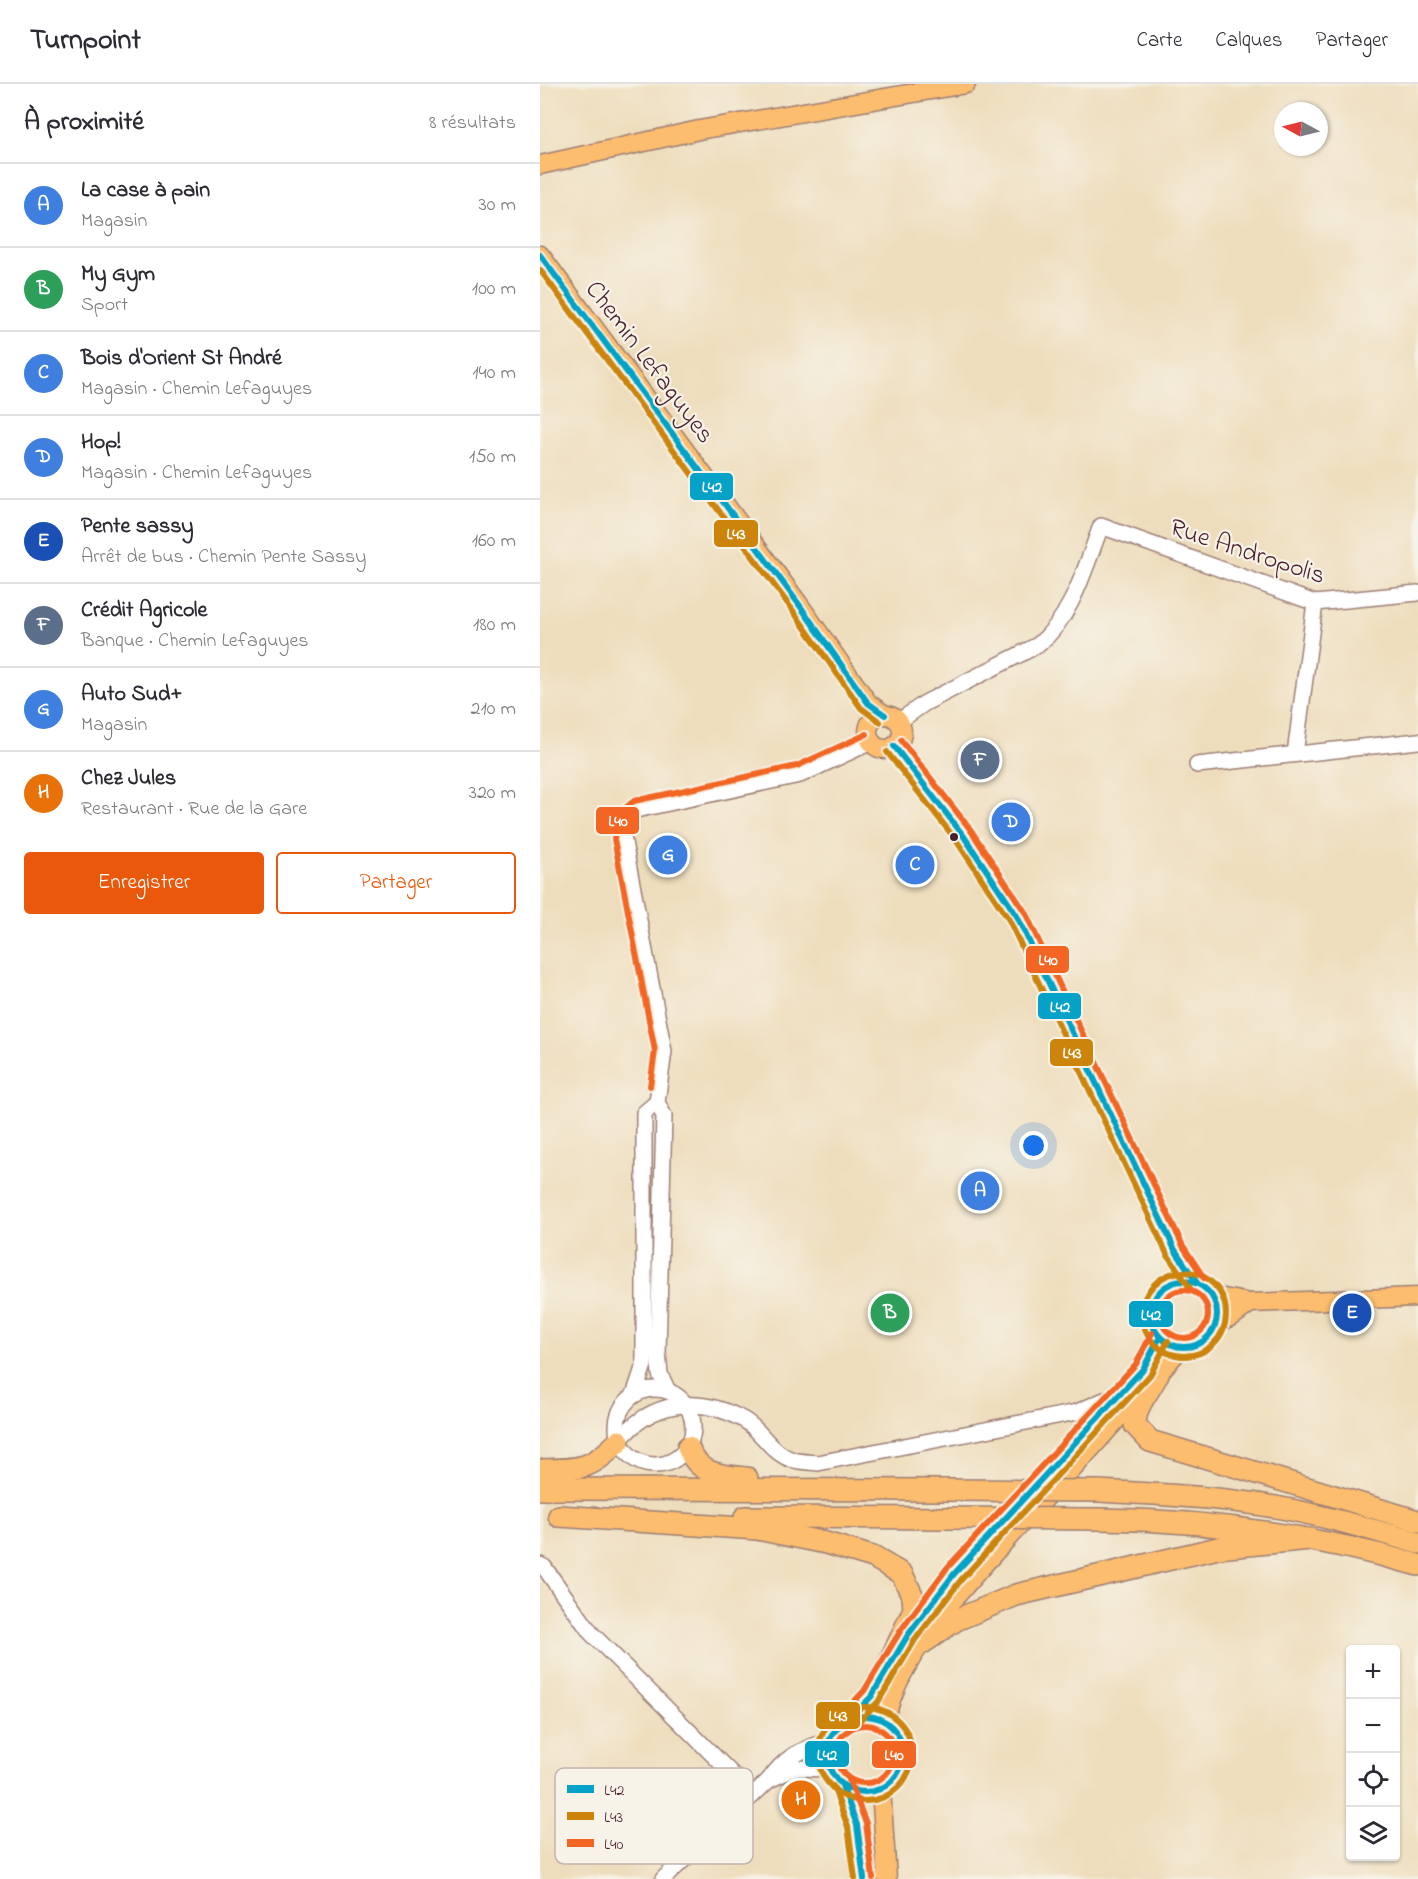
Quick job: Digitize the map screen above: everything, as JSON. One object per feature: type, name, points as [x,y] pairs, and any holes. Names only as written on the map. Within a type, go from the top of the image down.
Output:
[{"type":"highway","points":[[1158,1374],[1137,1407],[1135,1417],[1135,1425],[1150,1441],[1418,1521]]},
{"type":"highway","points":[[540,1470],[581,1469],[603,1457],[619,1441]]},
{"type":"highway","points":[[688,1447],[696,1464],[720,1476],[879,1490]]},
{"type":"highway","points":[[540,1489],[1100,1491],[1234,1501],[1265,1506],[1327,1517],[1418,1543]]},
{"type":"highway","points":[[550,1516],[757,1529],[826,1543],[883,1562],[902,1574],[909,1585],[914,1609],[885,1672]]},
{"type":"highway","points":[[550,1516],[1101,1519],[1191,1522],[1347,1545],[1418,1565]]},
{"type":"highway","points":[[921,1644],[956,1620],[1016,1595],[1218,1548],[1310,1539]]},
{"type":"main road","points":[[540,165],[699,130],[966,84]]},
{"type":"main road","name":"Chemin Lefaguyes","points":[[540,255],[798,603],[868,703],[892,718]]},
{"type":"main road","points":[[868,703],[870,734],[884,749],[894,746],[902,732],[892,718],[875,718],[870,734]]},
{"type":"main road","points":[[894,746],[963,835],[1017,916],[1175,1250],[1197,1283],[1213,1296],[1251,1303],[1418,1298]]},
{"type":"main road","points":[[1171,1283],[1175,1250]]},
{"type":"main road","points":[[1197,1283],[1189,1281],[1171,1283],[1158,1293],[1151,1307],[1152,1324],[1160,1337],[1170,1344],[1182,1347],[1203,1341],[1216,1324],[1251,1303]]},
{"type":"main road","points":[[1213,1296],[1217,1309],[1216,1324]]},
{"type":"main road","points":[[864,1879],[857,1826],[827,1755],[830,1740],[838,1727],[871,1697],[885,1672],[954,1574],[1143,1369],[1160,1337]]},
{"type":"main road","points":[[885,1721],[888,1702],[921,1644],[985,1563],[1182,1347]]},
{"type":"main road","points":[[836,1776],[856,1791],[881,1788],[895,1777],[902,1751],[897,1734],[885,1721],[868,1716],[850,1718]]},
{"type":"main road","points":[[881,1788],[887,1879]]},
{"type":"street","name":"Rue Andropolis","points":[[892,718],[1038,645],[1053,633],[1066,613],[1101,526],[1316,603],[1418,592]]},
{"type":"street","points":[[1295,754],[1316,603]]},
{"type":"street","points":[[668,1391],[660,1374],[658,1353],[664,1116],[657,1102],[664,1051],[623,837],[627,817],[636,810],[800,775],[870,734]]},
{"type":"street","points":[[1197,765],[1418,741]]},
{"type":"street","points":[[634,1395],[656,1388],[668,1391],[687,1406],[693,1426],[688,1447],[669,1463],[658,1466],[634,1460],[619,1441],[617,1422],[620,1412],[634,1395],[644,1365],[644,1113],[657,1102]]},
{"type":"street","points":[[619,1441],[631,1425],[648,1413],[666,1407],[687,1406],[720,1410],[746,1421],[777,1451],[791,1459],[818,1463],[1077,1412],[1122,1391]]},
{"type":"street","points":[[540,1565],[544,1567],[591,1633],[726,1768]]},
{"type":"street","points":[[753,1795],[769,1780],[781,1763],[798,1751],[830,1740]]},
{"type":"street","points":[[769,1780],[796,1768],[836,1776]]},
{"type":"street","points":[[663,1879],[679,1864]]},
{"type":"transit line","name":"L42","points":[[540,255],[798,603],[868,703],[885,715]]},
{"type":"transit line","name":"L43","points":[[540,270],[791,608],[861,708],[880,722]]},
{"type":"transit line","name":"L40","points":[[650,1086],[655,1051],[614,839],[619,813],[634,801],[797,766],[867,734]]},
{"type":"transit line","name":"L40","points":[[901,740],[970,829],[1025,912],[1183,1246],[1204,1278]]},
{"type":"transit line","name":"L42","points":[[894,746],[963,835],[1017,916],[1175,1250],[1197,1283]]},
{"type":"transit line","name":"L43","points":[[887,752],[956,840],[1009,920],[1167,1254],[1190,1288]]},
{"type":"transit line","name":"L43","points":[[1184,1272],[1200,1275],[1214,1284],[1223,1298],[1226,1314],[1223,1330],[1214,1344],[1200,1353],[1184,1356],[1168,1353],[1154,1344],[1145,1330],[1142,1314],[1145,1298],[1154,1284],[1168,1275],[1184,1272]]},
{"type":"transit line","name":"L42","points":[[1190,1281],[1208,1290],[1215,1301],[1217,1314],[1215,1327],[1208,1338],[1197,1345],[1178,1347],[1160,1338],[1153,1327],[1151,1308],[1160,1290],[1171,1283],[1190,1281]]},
{"type":"transit line","name":"L40","points":[[1179,1290],[1189,1290],[1201,1297],[1208,1309],[1208,1314],[1208,1319],[1201,1331],[1189,1338],[1179,1338],[1164,1327],[1160,1319],[1160,1309],[1171,1294],[1179,1290]]},
{"type":"transit line","name":"L40","points":[[844,1712],[864,1691],[901,1630],[947,1568],[1136,1364],[1152,1333]]},
{"type":"transit line","name":"L42","points":[[850,1718],[871,1697],[908,1635],[954,1574],[1143,1369],[1160,1337]]},
{"type":"transit line","name":"L43","points":[[856,1724],[878,1702],[915,1640],[961,1580],[1150,1375],[1168,1341]]},
{"type":"transit line","name":"L43","points":[[865,1707],[883,1711],[898,1721],[908,1736],[912,1754],[908,1772],[898,1787],[883,1797],[865,1801],[847,1797],[832,1787],[822,1772],[818,1754],[822,1736],[832,1721],[847,1711],[865,1707]]},
{"type":"transit line","name":"L42","points":[[865,1716],[879,1719],[892,1727],[900,1740],[903,1754],[900,1768],[892,1781],[879,1789],[865,1792],[851,1789],[838,1781],[830,1768],[827,1754],[830,1740],[838,1727],[851,1719],[865,1716]]},
{"type":"transit line","name":"L40","points":[[865,1725],[876,1727],[889,1738],[894,1754],[892,1765],[881,1778],[865,1783],[854,1781],[841,1770],[836,1754],[838,1743],[849,1730],[865,1725]]},
{"type":"transit line","name":"L40","points":[[849,1780],[866,1823],[873,1878]]},
{"type":"transit line","name":"L42","points":[[841,1783],[857,1825],[864,1879]]},
{"type":"transit line","name":"L43","points":[[833,1786],[848,1827],[855,1879]]},
{"type":"place","name":"Crédit Agricole","points":[[980,760]]},
{"type":"place","name":"Hop!","points":[[1011,822]]},
{"type":"place","name":"Auto Sud+","points":[[668,855]]},
{"type":"place","name":"Bois d'Orient St André","points":[[915,865]]},
{"type":"place","name":"La case à pain","points":[[980,1191]]},
{"type":"place","name":"My Gym","points":[[890,1313]]},
{"type":"place","name":"Pente sassy","points":[[1352,1313]]},
{"type":"place","name":"Chez Jules","points":[[801,1800]]}]
